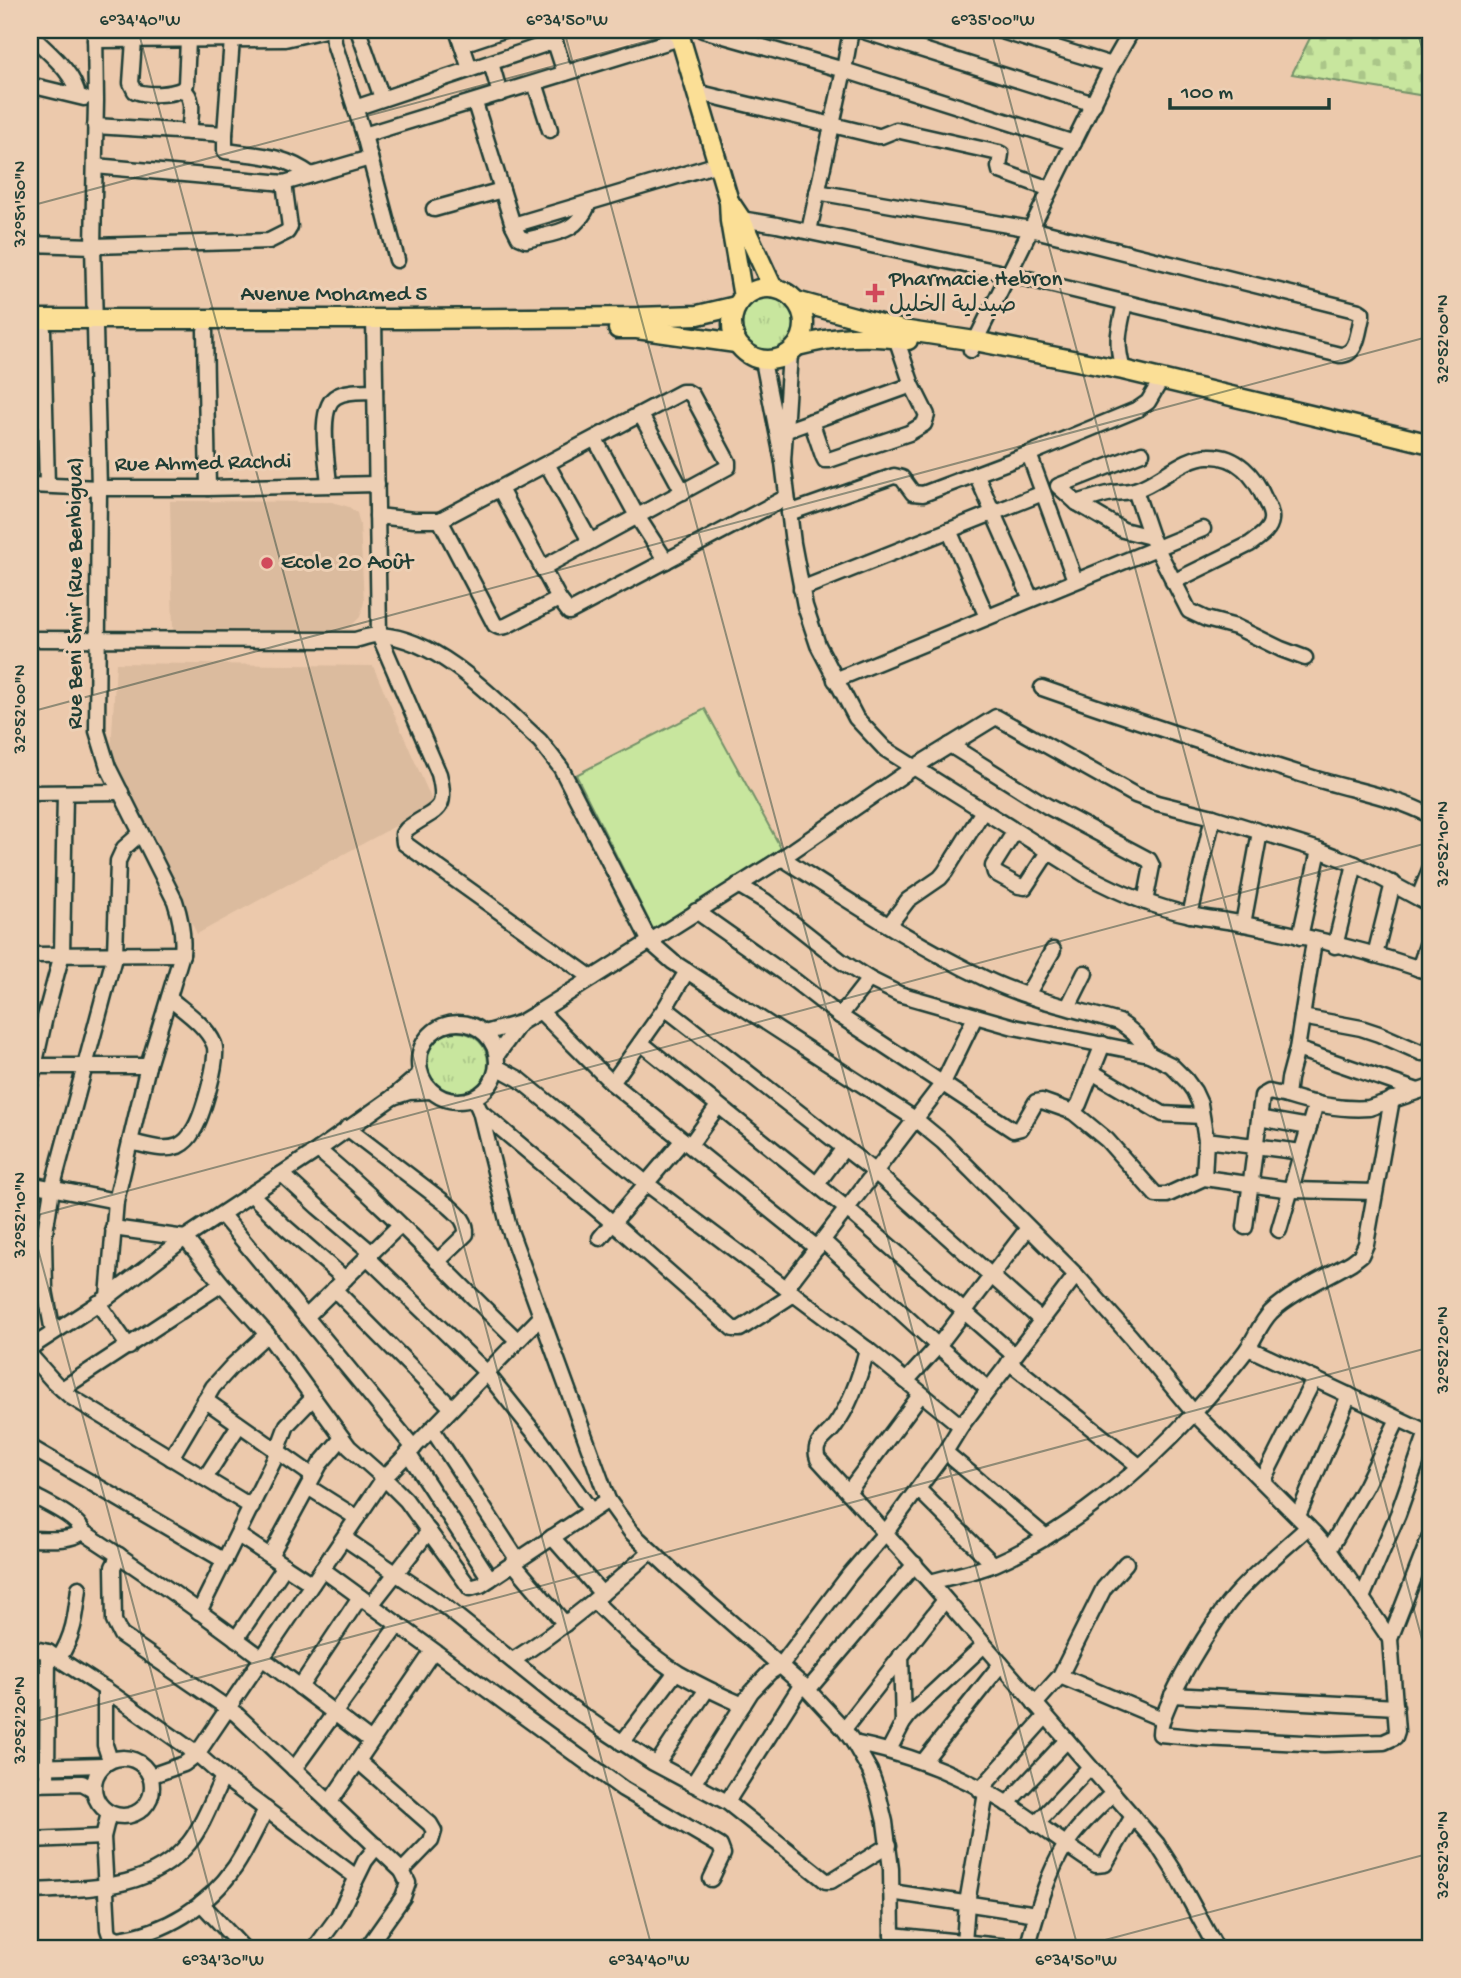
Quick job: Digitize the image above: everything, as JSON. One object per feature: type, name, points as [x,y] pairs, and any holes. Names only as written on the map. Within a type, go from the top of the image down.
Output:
[{"type":"main road","points":[[679,34],[735,220],[773,288]]},
{"type":"main road","points":[[735,220],[740,302]]},
{"type":"main road","points":[[894,333],[824,339],[794,350],[777,360],[763,361],[743,352],[736,343],[731,324],[740,302],[752,291],[773,288],[796,301],[894,333],[1123,370],[1158,385],[1431,454]]},
{"type":"main road","points":[[794,350],[804,328],[801,310],[796,301]]},
{"type":"main road","points":[[638,323],[698,315],[740,302]]},
{"type":"main road","points":[[638,323],[736,343]]},
{"type":"main road","name":"Avenue Mohamed 5","points":[[34,327],[96,324],[638,323]]},
{"type":"main road","name":"Avenue Mohamed 5","points":[[96,324],[205,331],[374,324]]},
{"type":"main road","points":[[973,346],[1431,444]]},
{"type":"street","points":[[358,30],[382,98]]},
{"type":"street","points":[[470,69],[460,37],[504,30]]},
{"type":"street","points":[[703,30],[844,70],[1074,143]]},
{"type":"street","points":[[808,231],[851,30]]},
{"type":"street","points":[[860,30],[1094,104]]},
{"type":"street","points":[[998,30],[1112,65]]},
{"type":"street","points":[[973,346],[1112,65],[1132,30]]},
{"type":"street","points":[[95,35],[135,40],[285,39],[335,31],[334,43],[364,135],[397,260]]},
{"type":"street","points":[[30,34],[64,69],[78,96]]},
{"type":"street","points":[[364,135],[475,103],[679,34]]},
{"type":"street","name":"Rue Beni Smir (Rue Benbigua)","points":[[95,35],[93,246],[99,488],[97,730],[108,767],[175,901],[184,939],[183,954],[148,1066],[116,1201],[103,1300]]},
{"type":"street","points":[[355,108],[491,63],[553,36],[565,73]]},
{"type":"street","points":[[223,177],[232,39]]},
{"type":"street","points":[[135,40],[131,83],[135,91],[145,93],[183,89],[186,84],[188,40]]},
{"type":"street","points":[[491,63],[500,94]]},
{"type":"street","points":[[535,83],[550,130]]},
{"type":"street","points":[[30,85],[96,101]]},
{"type":"street","points":[[183,89],[190,96],[192,103],[189,132]]},
{"type":"street","points":[[696,92],[878,136],[896,130],[999,153],[1000,171],[1051,189]]},
{"type":"street","points":[[475,103],[513,225],[718,164]]},
{"type":"street","points":[[95,126],[225,134]]},
{"type":"street","points":[[225,151],[276,157],[296,164],[311,175]]},
{"type":"street","points":[[95,166],[284,183],[370,158]]},
{"type":"street","points":[[30,244],[93,246],[269,241],[287,232],[290,227],[284,183]]},
{"type":"street","points":[[434,209],[502,190]]},
{"type":"street","points":[[735,220],[808,231],[1008,274],[1340,355],[1353,351],[1362,317],[1359,311],[1031,229],[817,192]]},
{"type":"street","points":[[1123,370],[1118,338],[1125,303]]},
{"type":"street","points":[[374,324],[379,635],[439,774],[443,793],[442,804],[437,810],[403,834],[404,843],[592,978]]},
{"type":"street","points":[[34,327],[47,485]]},
{"type":"street","points":[[205,331],[208,488]]},
{"type":"street","points":[[811,421],[825,460],[919,428],[927,415],[912,384],[894,333]]},
{"type":"street","points":[[781,432],[794,350]]},
{"type":"street","points":[[763,361],[781,432],[789,513],[801,589],[818,645],[856,718],[885,749],[1086,875],[1144,902],[1190,915],[1244,924],[1375,955],[1425,971],[1431,933]]},
{"type":"street","points":[[781,432],[912,384]]},
{"type":"street","points":[[789,513],[894,476],[902,478],[913,494],[923,494],[1138,409],[1148,402],[1158,385]]},
{"type":"street","points":[[330,485],[325,427],[330,402],[340,394],[375,391]]},
{"type":"street","points":[[377,516],[440,520],[682,392],[692,395],[728,462],[728,467],[542,568]]},
{"type":"street","points":[[641,415],[683,492]]},
{"type":"street","points":[[595,439],[637,516],[666,561]]},
{"type":"street","points":[[1142,453],[1058,486],[1077,503],[1123,530],[1153,542]]},
{"type":"street","points":[[1029,454],[1075,580]]},
{"type":"street","points":[[1077,503],[1102,495],[1135,490],[1193,460],[1207,456],[1222,457],[1243,467],[1259,486],[1271,522],[1261,537],[1173,582]]},
{"type":"street","points":[[547,464],[590,541]]},
{"type":"street","points":[[976,474],[1031,598]]},
{"type":"street","name":"Rue Ahmed Rachdi","points":[[30,485],[208,488],[377,484]]},
{"type":"street","points":[[500,489],[559,599],[569,612],[787,497]]},
{"type":"street","points":[[1135,490],[1153,542],[1189,611],[1236,627],[1305,658]]},
{"type":"street","points":[[801,589],[1043,492]]},
{"type":"street","points":[[440,520],[495,625],[506,626],[559,599]]},
{"type":"street","points":[[835,680],[1075,580],[1153,542],[1203,529]]},
{"type":"street","points":[[949,530],[987,617]]},
{"type":"street","points":[[30,639],[355,640],[379,635],[406,640],[440,656],[482,688],[540,741],[561,768],[650,942],[660,953],[915,1119],[943,1142],[1076,1275],[1131,1336],[1194,1413],[1263,1480],[1329,1550],[1390,1639]]},
{"type":"street","points":[[1042,688],[1321,781],[1398,802],[1431,816]]},
{"type":"street","points":[[485,1034],[520,1023],[540,1011],[782,858],[913,768],[996,717],[1135,795],[1319,850],[1355,864],[1425,901],[1431,867]]},
{"type":"street","points":[[950,745],[1029,796],[1149,860],[1152,866],[1144,902]]},
{"type":"street","points":[[30,793],[121,792]]},
{"type":"street","points":[[30,1085],[37,1017],[62,954],[65,793]]},
{"type":"street","points":[[889,925],[908,900],[946,872],[983,811]]},
{"type":"street","points":[[1190,915],[1213,817]]},
{"type":"street","points":[[1015,831],[993,866],[995,873],[1025,887],[1048,852]]},
{"type":"street","points":[[52,1332],[37,1238],[115,954],[118,861],[124,848],[141,832]]},
{"type":"street","points":[[1244,924],[1260,832]]},
{"type":"street","points":[[1287,1096],[1302,1017],[1307,939],[1319,850]]},
{"type":"street","points":[[782,858],[889,925],[987,979],[1027,995],[1119,1022],[1141,1039],[1149,1054]]},
{"type":"street","points":[[1335,946],[1355,864]]},
{"type":"street","points":[[1375,955],[1392,883]]},
{"type":"street","points":[[738,885],[765,901],[841,961],[899,994],[1014,1027],[1149,1054],[1171,1065],[1186,1080],[1200,1104],[1206,1140],[1204,1178]]},
{"type":"street","points":[[696,911],[840,1016],[1013,1130],[1021,1128],[1036,1102],[1042,1101],[1073,1112],[1107,1140],[1156,1195],[1167,1195],[1204,1178],[1292,1190],[1375,1192]]},
{"type":"street","points":[[1027,995],[1053,950]]},
{"type":"street","points":[[30,955],[183,954]]},
{"type":"street","points":[[612,1083],[665,1008],[687,971]]},
{"type":"street","points":[[1068,1007],[1085,973]]},
{"type":"street","points":[[840,1016],[869,979]]},
{"type":"street","points":[[130,1142],[162,1149],[183,1143],[194,1131],[214,1070],[216,1046],[200,1026],[169,998]]},
{"type":"street","points":[[665,1008],[875,1172],[1041,1320]]},
{"type":"street","points":[[540,1011],[612,1083],[820,1245],[988,1389]]},
{"type":"street","points":[[961,1426],[867,1349],[790,1291],[647,1184],[497,1061],[493,1045],[485,1034],[474,1026],[447,1024],[435,1030],[420,1051],[418,1064],[420,1074],[430,1091],[440,1098],[477,1105],[733,1329],[740,1329],[790,1291],[820,1245],[943,1083],[975,1017]]},
{"type":"street","points":[[1302,1017],[1362,1028],[1422,1053],[1427,1052],[1431,1043]]},
{"type":"street","points":[[520,1023],[497,1061],[493,1079],[477,1105],[509,1228],[608,1500],[631,1532],[805,1687],[854,1743],[878,1793],[889,1845],[894,1942],[964,1943],[1020,1948]]},
{"type":"street","points":[[641,1043],[847,1209],[965,1311],[1012,1358],[1139,1466]]},
{"type":"street","points":[[1073,1112],[1079,1104],[1103,1044]]},
{"type":"street","points":[[1297,1049],[1425,1089]]},
{"type":"street","points":[[32,1066],[148,1066]]},
{"type":"street","points":[[1092,1072],[1163,1114],[1201,1116]]},
{"type":"street","points":[[30,1348],[103,1300],[185,1238],[318,1150],[393,1097],[420,1074]]},
{"type":"street","points":[[1245,1227],[1262,1096],[1269,1092],[1316,1104],[1369,1108],[1425,1089]]},
{"type":"street","points":[[393,1097],[419,1090],[430,1091]]},
{"type":"street","points":[[930,1581],[993,1564],[1046,1537],[1081,1514],[1139,1466],[1194,1413],[1248,1348],[1272,1311],[1361,1255],[1366,1244],[1392,1099]]},
{"type":"street","points":[[1279,1230],[1316,1104]]},
{"type":"street","points":[[600,1238],[718,1106]]},
{"type":"street","points":[[1259,1118],[1309,1127]]},
{"type":"street","points":[[347,1128],[449,1206],[463,1220],[466,1234],[437,1262]]},
{"type":"street","points":[[1206,1140],[1302,1152]]},
{"type":"street","points":[[817,1184],[844,1148]]},
{"type":"street","points":[[318,1150],[400,1225],[517,1340]]},
{"type":"street","points":[[282,1174],[370,1255],[418,1308],[486,1372],[541,1441],[591,1511]]},
{"type":"street","points":[[30,1184],[116,1201]]},
{"type":"street","points":[[251,1194],[345,1279]]},
{"type":"street","points":[[222,1215],[411,1450],[490,1579]]},
{"type":"street","points":[[306,1317],[400,1225]]},
{"type":"street","points":[[113,1228],[185,1238],[267,1334],[356,1455],[406,1500],[470,1588],[476,1588],[608,1500]]},
{"type":"street","points":[[906,1381],[938,1346],[1028,1228]]},
{"type":"street","points":[[693,1784],[743,1705],[765,1677],[780,1665],[886,1532],[988,1389],[1076,1275]]},
{"type":"street","points":[[62,1389],[222,1284]]},
{"type":"street","points":[[334,1289],[452,1408]]},
{"type":"street","points":[[30,1290],[45,1290]]},
{"type":"street","points":[[103,1300],[129,1347]]},
{"type":"street","points":[[150,1776],[184,1764],[197,1754],[384,1478],[541,1317]]},
{"type":"street","points":[[171,1458],[205,1400],[232,1366],[267,1334]]},
{"type":"street","points":[[1248,1348],[1429,1433],[1362,1598]]},
{"type":"street","points":[[867,1349],[855,1390],[844,1412],[816,1447],[818,1459],[930,1581],[1157,1844],[1216,1948]]},
{"type":"street","points":[[30,1355],[62,1389],[82,1404],[252,1507]]},
{"type":"street","points":[[1263,1480],[1314,1379]]},
{"type":"street","points":[[848,1492],[921,1394]]},
{"type":"street","points":[[1297,1516],[1349,1395]]},
{"type":"street","points":[[199,1612],[252,1507],[287,1425],[313,1398]]},
{"type":"street","points":[[205,1400],[277,1452],[357,1518]]},
{"type":"street","points":[[1329,1550],[1366,1485],[1398,1419]]},
{"type":"street","points":[[205,1478],[239,1424]]},
{"type":"street","points":[[432,1429],[515,1561],[565,1624]]},
{"type":"street","points":[[270,1556],[320,1464],[342,1438]]},
{"type":"street","points":[[30,1447],[225,1561]]},
{"type":"street","points":[[945,1452],[1046,1537]]},
{"type":"street","points":[[918,1489],[993,1564]]},
{"type":"street","points":[[30,1494],[74,1519],[83,1532],[199,1612],[371,1741]]},
{"type":"street","points":[[1308,1528],[1259,1570],[1234,1596],[1172,1695],[1162,1718],[1160,1731],[1163,1735],[1324,1744],[1392,1740],[1397,1734],[1390,1639],[1431,1534]]},
{"type":"street","points":[[300,1687],[366,1601],[397,1574],[429,1531]]},
{"type":"street","points":[[30,1539],[69,1538],[83,1532]]},
{"type":"street","points":[[238,1535],[313,1584]]},
{"type":"street","points":[[552,1537],[631,1637],[676,1672],[743,1705]]},
{"type":"street","points":[[344,1538],[444,1606],[565,1703],[622,1743],[727,1801],[828,1882],[889,1845]]},
{"type":"street","points":[[513,1660],[542,1642],[598,1598],[651,1550]]},
{"type":"street","points":[[119,1555],[113,1572],[114,1621],[117,1631],[228,1709],[402,1871],[408,1884],[403,1897],[368,1948]]},
{"type":"street","points":[[1035,1704],[1060,1676],[1104,1588],[1126,1563]]},
{"type":"street","points":[[727,1801],[805,1687],[915,1564]]},
{"type":"street","points":[[236,1639],[285,1566]]},
{"type":"street","points":[[322,1569],[623,1789],[720,1846],[723,1854],[711,1878]]},
{"type":"street","points":[[47,1783],[54,1655],[71,1636],[79,1588]]},
{"type":"street","points":[[844,1729],[945,1600]]},
{"type":"street","points":[[294,1769],[398,1625]]},
{"type":"street","points":[[889,1750],[903,1723],[984,1645]]},
{"type":"street","points":[[30,1648],[54,1655],[105,1689],[197,1754],[223,1777],[356,1877]]},
{"type":"street","points":[[330,1802],[433,1651]]},
{"type":"street","points":[[901,1655],[903,1723]]},
{"type":"street","points":[[923,1762],[1001,1664]]},
{"type":"street","points":[[622,1743],[676,1672]]},
{"type":"street","points":[[1060,1676],[1162,1718]]},
{"type":"street","points":[[30,1767],[106,1763],[117,1758],[133,1759],[140,1763],[150,1776],[152,1784],[149,1802],[143,1809],[126,1816],[109,1813],[98,1803],[93,1789],[95,1776],[106,1763],[105,1689]]},
{"type":"street","points":[[657,1764],[707,1689]]},
{"type":"street","points":[[1172,1695],[1396,1707]]},
{"type":"street","points":[[964,1943],[983,1791],[1046,1716]]},
{"type":"street","points":[[1007,1804],[1067,1740]]},
{"type":"street","points":[[854,1743],[889,1750],[923,1762],[983,1791],[1007,1804],[1096,1865],[1102,1866],[1133,1816]]},
{"type":"street","points":[[358,1761],[430,1824],[434,1831],[431,1841],[402,1871]]},
{"type":"street","points":[[1036,1824],[1090,1767]]},
{"type":"street","points":[[30,1891],[125,1884],[144,1878],[161,1868],[190,1842],[223,1777]]},
{"type":"street","points":[[30,1784],[82,1783],[93,1789]]},
{"type":"street","points":[[1027,1948],[1037,1914],[1065,1845],[1113,1793]]},
{"type":"street","points":[[109,1813],[103,1837],[108,1929],[110,1935],[118,1939],[162,1927],[201,1903],[233,1870],[266,1810]]},
{"type":"street","points":[[30,1840],[103,1837]]},
{"type":"street","points":[[315,1948],[337,1918],[356,1877],[377,1846]]},
{"type":"street","points":[[891,1892],[1037,1914]]},
{"type":"street","points":[[201,1903],[241,1948]]},
{"type":"shaded area","name":"Ecole 20 Août","points":[[170,501],[332,502],[349,507],[357,513],[360,525],[364,602],[360,617],[350,627],[335,630],[173,631]]},
{"type":"shaded area","points":[[116,663],[373,666],[434,805],[197,934],[111,752]]},
{"type":"green space","points":[[1314,30],[1431,30],[1431,97],[1292,74]]},
{"type":"green space","points":[[763,296],[775,296],[790,304],[798,319],[798,331],[790,346],[775,354],[763,354],[748,346],[740,331],[740,319],[748,304]]},
{"type":"green space","points":[[705,709],[782,850],[653,929],[576,775]]},
{"type":"green space","points":[[457,1032],[469,1034],[479,1041],[486,1051],[486,1075],[479,1085],[469,1092],[457,1094],[445,1092],[435,1085],[428,1075],[426,1063],[428,1051],[435,1041],[445,1034]]},
{"type":"place","name":"Pharmacie Hebron صيدلية الخليل","points":[[875,293]]},
{"type":"place","name":"Ecole 20 Août","points":[[267,563]]}]
